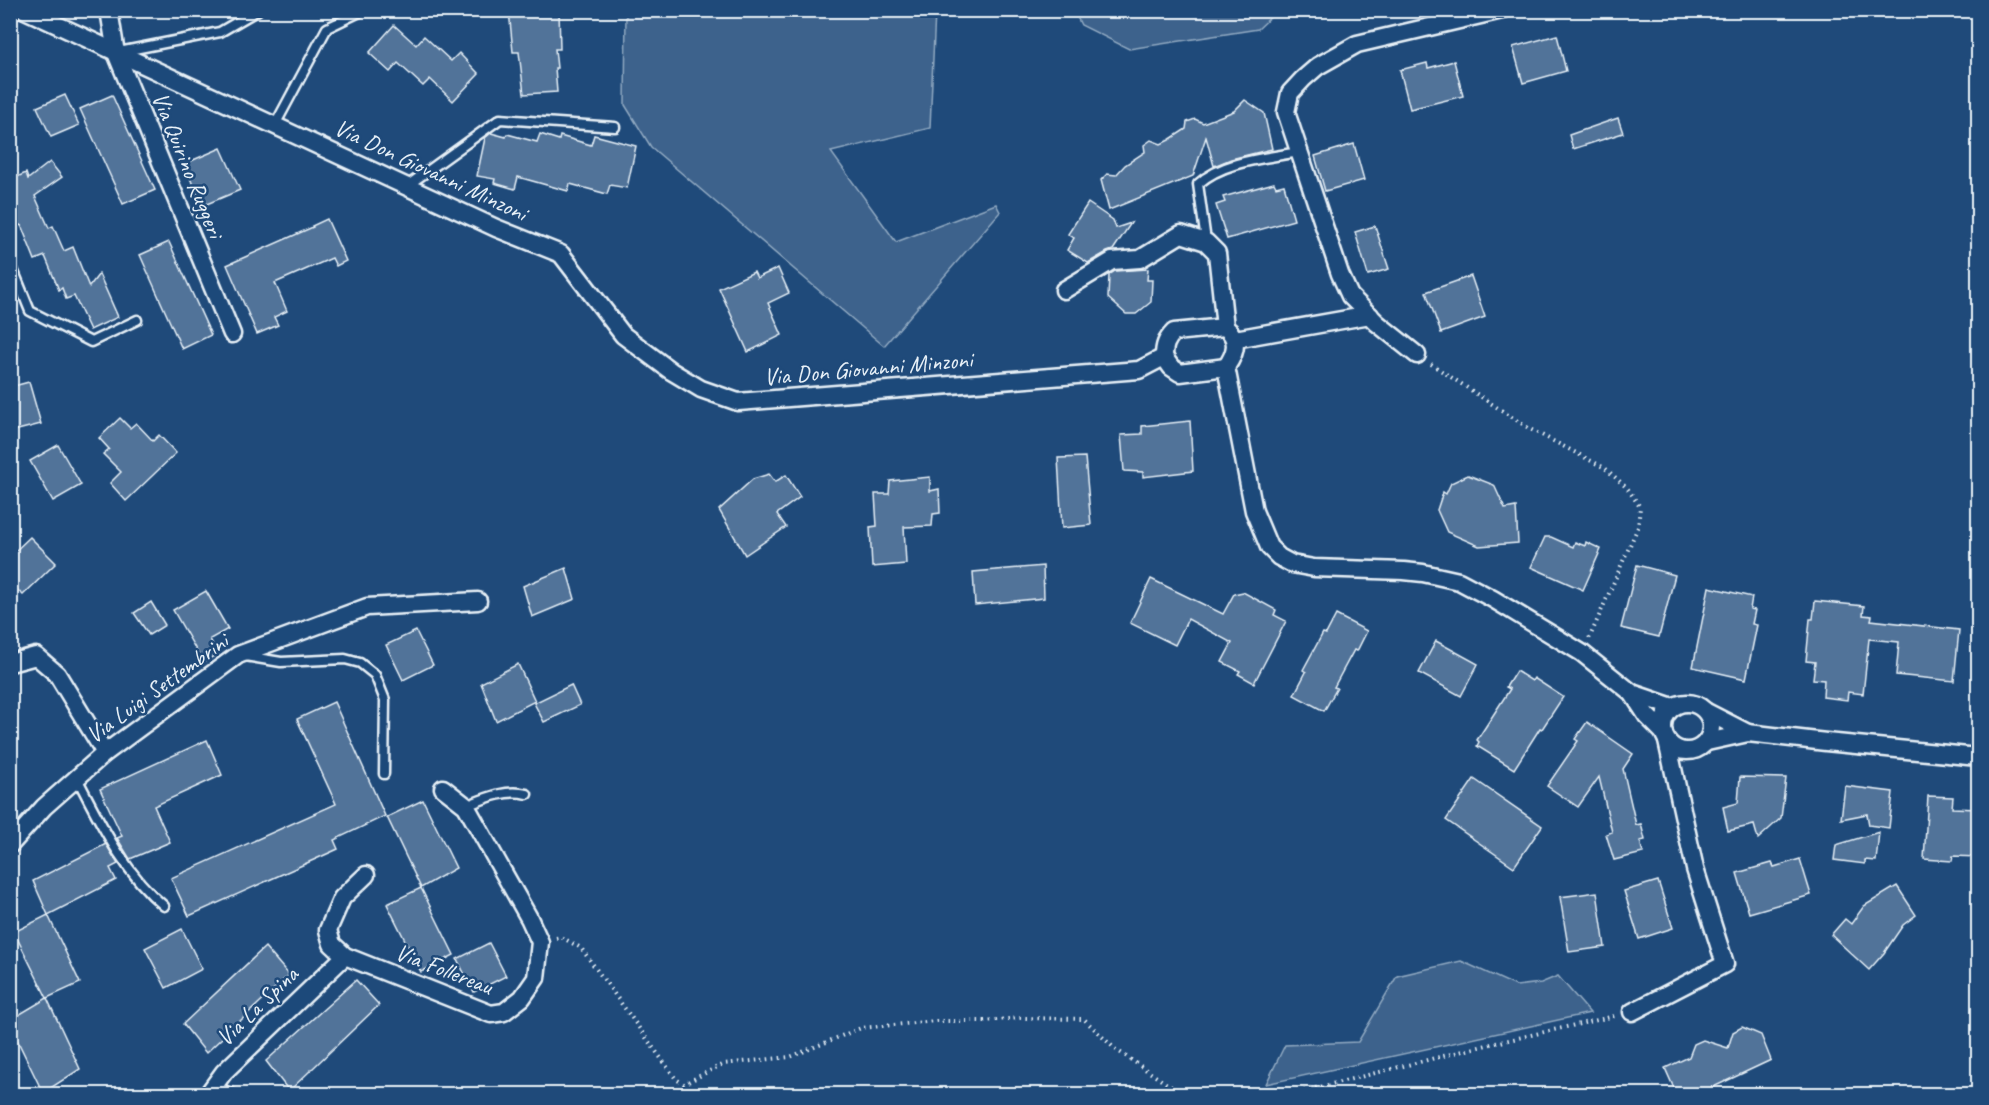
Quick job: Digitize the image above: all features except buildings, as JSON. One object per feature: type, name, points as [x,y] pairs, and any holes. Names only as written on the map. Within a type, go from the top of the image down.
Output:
[{"type":"street","name":"Via Don Giovanni Minzoni","points":[[25,10],[496,228],[561,254],[623,336],[671,371],[701,389],[738,402],[1131,371],[1139,370],[1164,357]]},
{"type":"street","name":"Via Quirino Ruggeri","points":[[108,10],[116,53],[232,334]]},
{"type":"street","points":[[1417,355],[1350,296],[1340,274],[1286,112],[1290,93],[1318,66],[1357,44],[1502,10]]},
{"type":"street","points":[[1064,290],[1112,261],[1140,259],[1181,234],[1206,242],[1217,253],[1230,333],[1235,350],[1226,367],[1254,512],[1269,547],[1279,557],[1292,564],[1314,568],[1404,571],[1459,581],[1582,653],[1632,693],[1647,716],[1679,750],[1748,733]]},
{"type":"street","points":[[1226,367],[1180,373],[1171,367],[1164,357],[1167,339],[1174,332],[1230,333],[1370,315]]},
{"type":"street","name":"Via Luigi Settembrini","points":[[10,845],[44,807],[105,753],[238,655],[367,607],[478,601]]},
{"type":"street","points":[[10,663],[36,656],[57,674],[105,753]]},
{"type":"street","points":[[1632,693],[1673,707]]},
{"type":"street","points":[[1632,1012],[1725,964],[1695,869],[1665,737],[1664,719],[1673,707],[1680,704],[1695,704],[1748,733],[1978,757]]},
{"type":"street","points":[[1676,782],[1712,727],[1707,712]]},
{"type":"street","points":[[443,788],[466,806],[529,918],[540,942]]},
{"type":"street","points":[[345,956],[332,944],[328,930],[342,898],[366,875]]},
{"type":"street","name":"Via Follereau","points":[[345,956],[491,1014],[504,1012],[522,998],[536,978],[540,942]]},
{"type":"street","name":"Via La Spina","points":[[210,1090],[224,1072],[345,956]]},
{"type":"lane","points":[[116,53],[220,32],[258,10]]},
{"type":"lane","points":[[275,125],[327,28],[364,10]]},
{"type":"lane","points":[[407,186],[500,119],[615,127]]},
{"type":"lane","points":[[1206,242],[1198,184],[1207,176],[1248,160],[1299,152]]},
{"type":"lane","points":[[10,262],[30,311],[91,342],[137,320]]},
{"type":"lane","points":[[238,655],[281,662],[345,659],[360,663],[375,675],[385,700],[384,774]]},
{"type":"lane","points":[[77,778],[129,869],[147,892],[164,906]]},
{"type":"lane","points":[[466,806],[494,794],[519,792],[527,794]]},
{"type":"lane","points":[[210,1090],[234,1095]]},
{"type":"path","points":[[1417,355],[1530,429],[1605,468],[1628,489],[1640,507],[1638,526],[1582,653]]},
{"type":"path","points":[[540,942],[561,937],[581,948],[676,1079],[684,1084],[723,1064],[790,1057],[861,1028],[936,1021],[1020,1018],[1084,1019],[1115,1049],[1182,1095]]},
{"type":"path","points":[[1292,1095],[1487,1045],[1632,1012]]},
{"type":"shaded area","points":[[626,11],[935,11],[930,128],[831,152],[896,242],[996,204],[1000,212],[884,346],[651,147],[625,105]]},
{"type":"shaded area","points":[[1074,11],[1277,11],[1258,29],[1129,49],[1081,25]]},
{"type":"shaded area","points":[[1461,961],[1516,986],[1541,983],[1558,976],[1590,1013],[1266,1084],[1285,1045],[1358,1042],[1397,976]]}]
